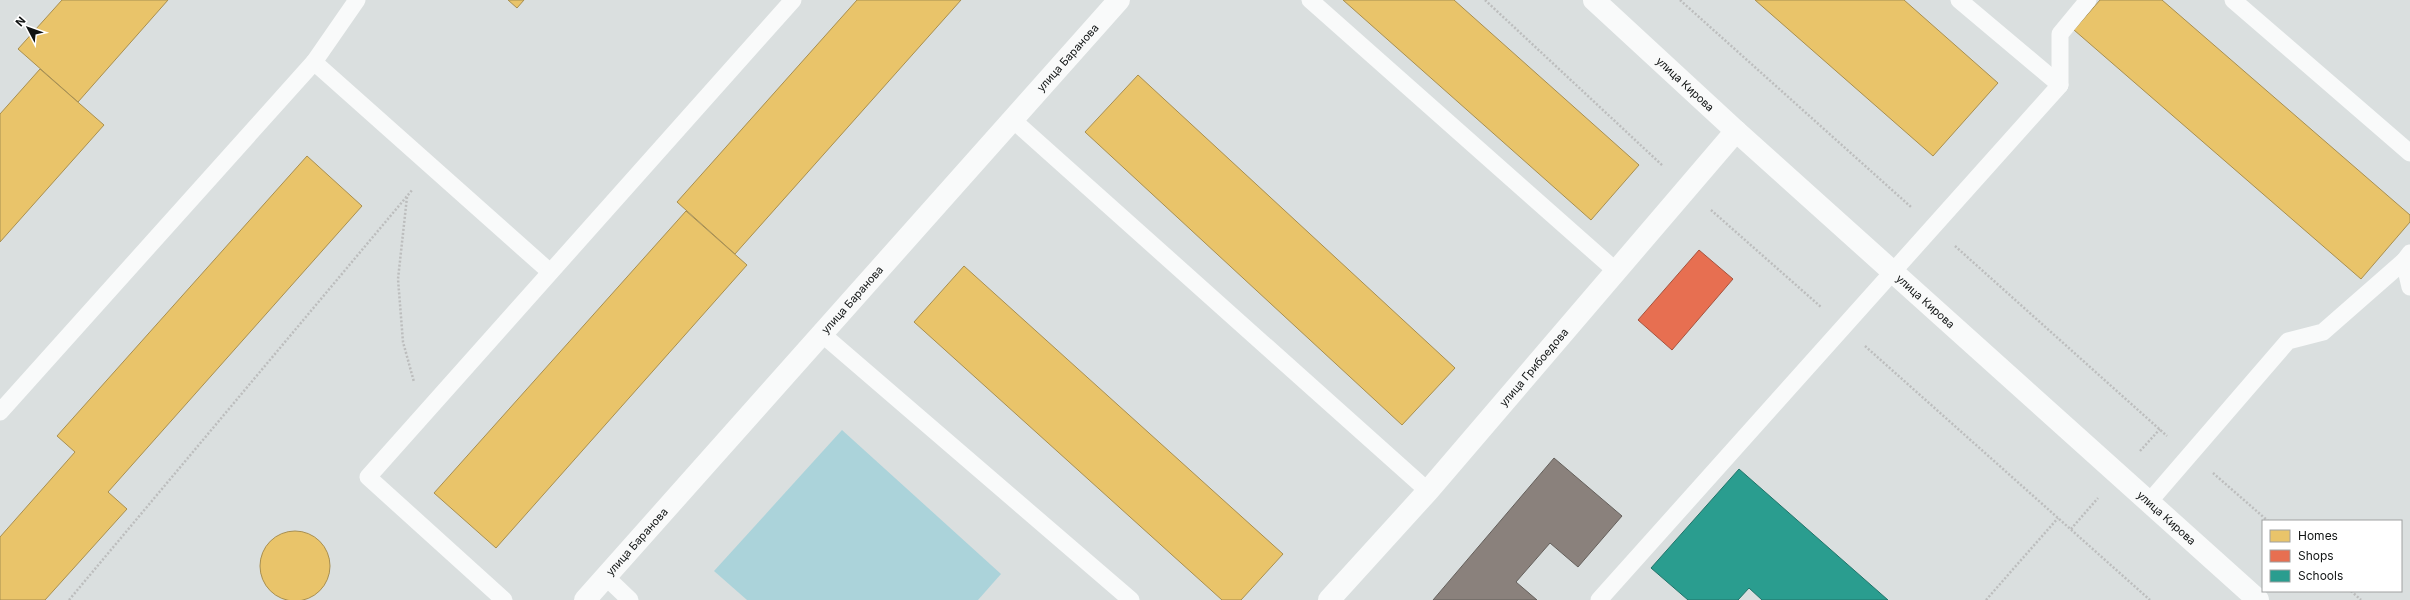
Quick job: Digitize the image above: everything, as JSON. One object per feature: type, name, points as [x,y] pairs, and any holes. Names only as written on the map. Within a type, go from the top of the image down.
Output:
[{"type":"street","name":"улица Баранова","points":[[585,600],[1119,0]]},
{"type":"street","name":"улица Кирова","points":[[1594,0],[1736,131],[2258,600]]},
{"type":"street","name":"улица Грибоедова","points":[[1329,600],[1428,491],[1736,131]]},
{"type":"lane","points":[[0,412],[314,62],[357,0]]},
{"type":"lane","points":[[504,600],[368,477],[793,0]]},
{"type":"lane","points":[[1310,0],[1616,271]]},
{"type":"lane","points":[[1959,0],[2060,85]]},
{"type":"lane","points":[[1599,600],[1891,271],[2060,85],[2060,34],[2088,0]]},
{"type":"lane","points":[[2233,0],[2410,153]]},
{"type":"lane","points":[[314,62],[550,272]]},
{"type":"lane","points":[[1013,120],[1428,491]]},
{"type":"lane","points":[[2149,502],[2189,453],[2288,341],[2323,332],[2407,257]]},
{"type":"lane","points":[[2407,257],[2410,286]]},
{"type":"lane","points":[[822,334],[1131,600]]},
{"type":"lane","points":[[606,577],[630,600]]},
{"type":"path","points":[[1485,0],[1687,188],[2150,600]]},
{"type":"path","points":[[1680,0],[1932,226],[2267,520]]},
{"type":"path","points":[[69,600],[431,167]]},
{"type":"path","points":[[407,196],[398,279],[402,334],[422,415]]},
{"type":"path","points":[[1986,600],[2058,518]]},
{"type":"path","points":[[2352,592],[2361,600]]},
{"type":"shaded area","points":[[842,430],[1001,574],[978,600],[747,600],[714,571]]},
{"type":"building: Homes","points":[[62,0],[168,0],[78,102],[18,49]]},
{"type":"building: Homes","points":[[508,0],[524,0],[517,8]]},
{"type":"building: Homes","points":[[857,0],[961,0],[735,254],[677,202]]},
{"type":"building: Homes","points":[[1343,0],[1454,0],[1639,165],[1591,220]]},
{"type":"building: Homes","points":[[1755,0],[1904,0],[1998,83],[1933,156]]},
{"type":"building: Homes","points":[[2100,0],[2162,0],[2410,215],[2410,222],[2361,279],[2074,30]]},
{"type":"building: Homes","points":[[40,69],[104,125],[0,242],[0,114]]},
{"type":"building: Homes","points":[[1138,75],[1455,368],[1402,425],[1085,132]]},
{"type":"building: Homes","points":[[307,156],[362,206],[108,492],[127,509],[45,600],[0,600],[0,537],[75,452],[57,436]]},
{"type":"building: Homes","points":[[686,211],[747,265],[496,548],[434,493]]},
{"type":"building: Homes","points":[[964,266],[1283,554],[1241,600],[1222,600],[914,322]]},
{"type":"building: Homes","points":[[295,531],[308,534],[320,541],[327,553],[330,566],[327,579],[320,591],[308,598],[295,601],[282,598],[270,591],[263,579],[260,566],[263,553],[270,541],[282,534]]},
{"type":"building: Shops","points":[[1699,250],[1733,279],[1672,350],[1638,320]]},
{"type":"building: Schools","points":[[1739,469],[1888,600],[1762,600],[1749,588],[1738,600],[1688,600],[1651,568]]},
{"type":"building: Industry","points":[[1554,458],[1622,516],[1578,567],[1550,543],[1516,582],[1537,600],[1433,600]]}]
